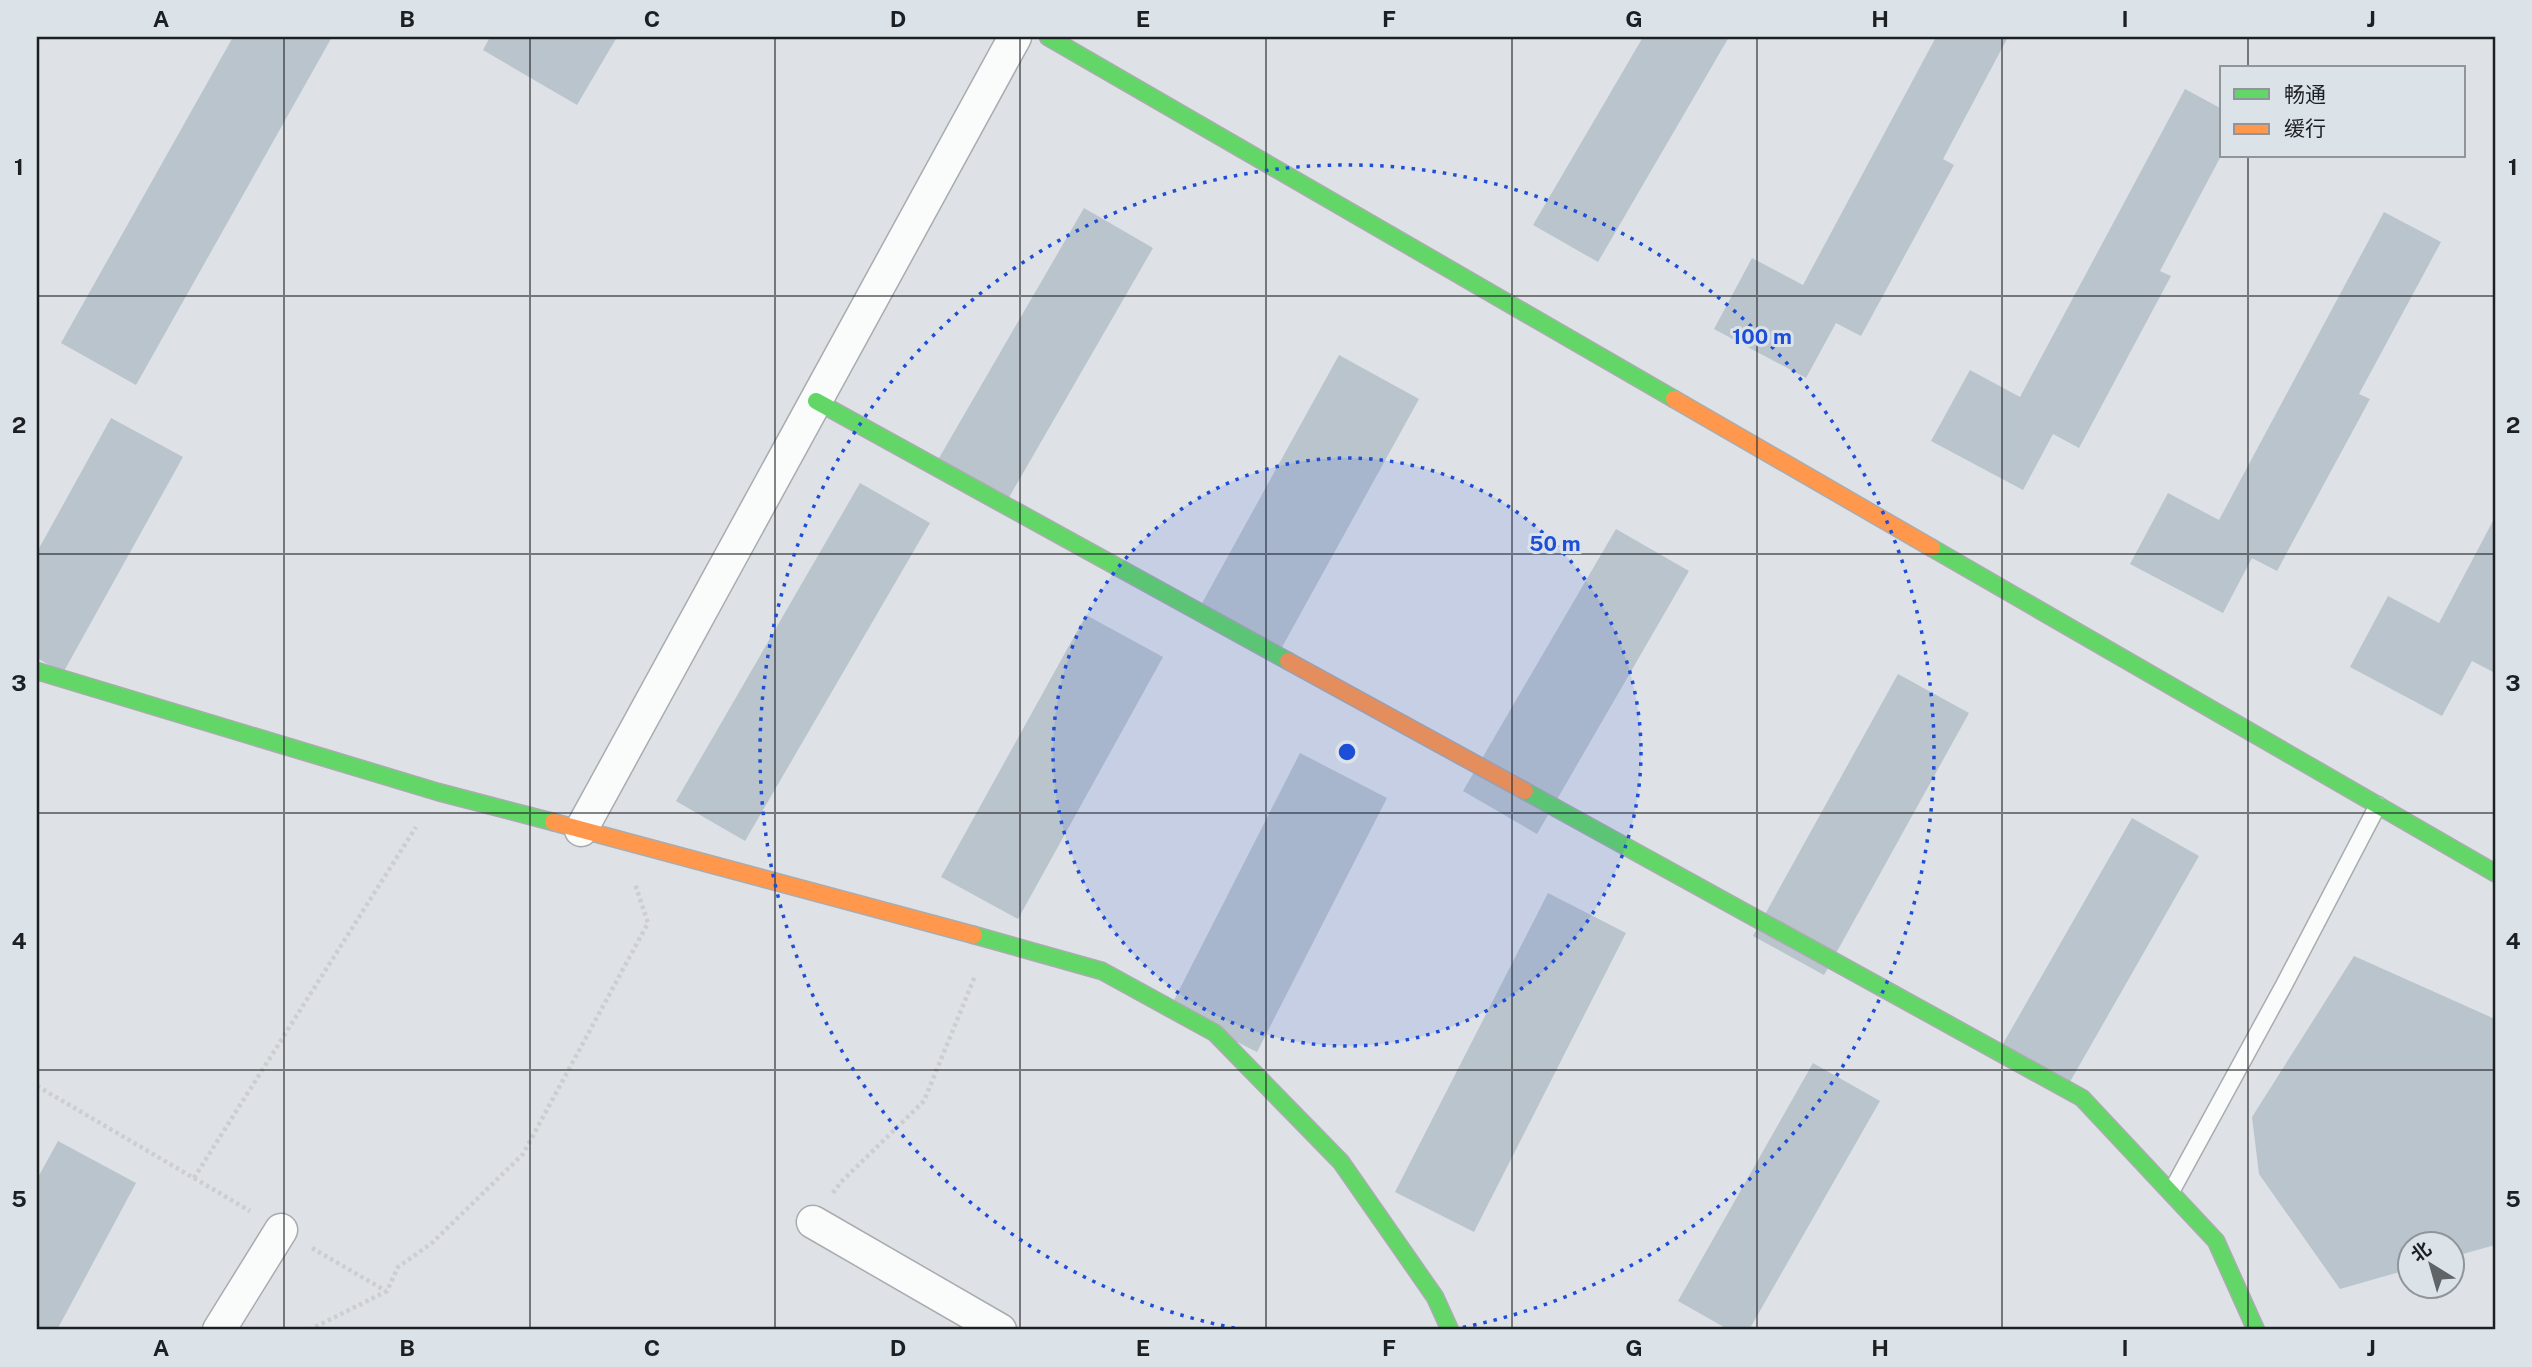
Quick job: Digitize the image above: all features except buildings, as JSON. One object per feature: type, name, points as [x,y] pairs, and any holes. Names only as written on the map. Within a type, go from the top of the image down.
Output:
[{"type":"street","points":[[581,830],[1015,37]]},
{"type":"street","points":[[1048,37],[2495,873]]},
{"type":"street","points":[[816,401],[2082,1098],[2216,1241],[2256,1330]]},
{"type":"street","points":[[37,671],[438,792],[1102,971],[1215,1033],[1341,1162],[1435,1297],[1450,1330]]},
{"type":"street","points":[[813,1222],[1000,1330]]},
{"type":"street","points":[[219,1330],[281,1230]]},
{"type":"lane","points":[[2171,1192],[2378,805]]},
{"type":"path","points":[[194,1178],[438,792]]},
{"type":"path","points":[[309,1330],[387,1291],[398,1267],[432,1243],[523,1154],[648,923],[620,840]]},
{"type":"path","points":[[813,1222],[841,1182],[924,1101],[990,939]]},
{"type":"path","points":[[37,1086],[387,1291]]},
{"type":"traffic: fast","points":[[1048,37],[1674,399]]},
{"type":"traffic: fast","points":[[816,401],[1288,661]]},
{"type":"traffic: fast","points":[[1932,548],[2495,873]]},
{"type":"traffic: fast","points":[[37,671],[438,792],[553,822]]},
{"type":"traffic: fast","points":[[1525,791],[2082,1098],[2216,1241],[2256,1330]]},
{"type":"traffic: fast","points":[[974,935],[1102,971],[1215,1033],[1341,1162],[1435,1297],[1450,1330]]},
{"type":"traffic: slow","points":[[1674,399],[1932,548]]},
{"type":"traffic: slow","points":[[1288,661],[1525,791]]},
{"type":"traffic: slow","points":[[553,822],[974,935]]}]
